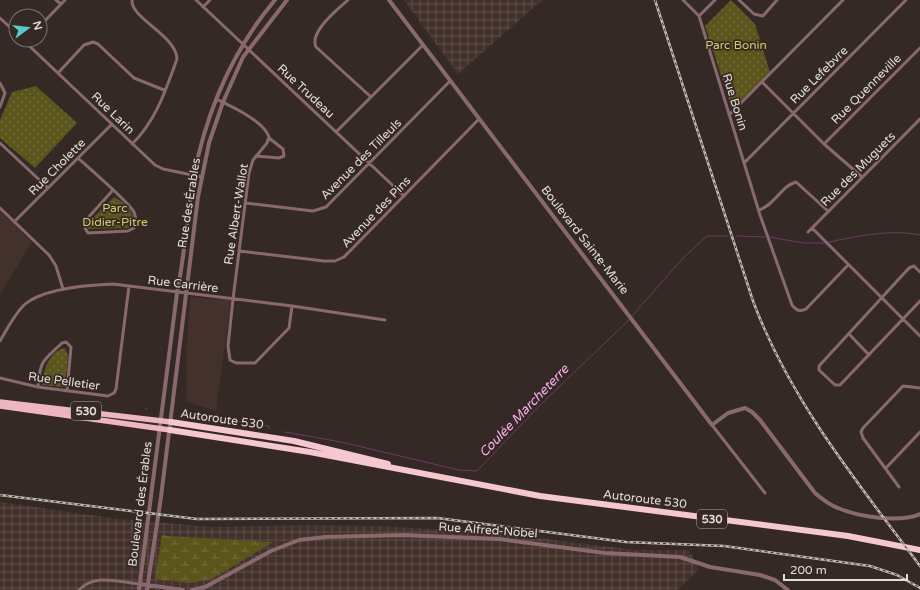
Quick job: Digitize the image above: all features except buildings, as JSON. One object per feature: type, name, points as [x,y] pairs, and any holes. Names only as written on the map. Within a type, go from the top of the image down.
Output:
[{"type":"highway","name":"Autoroute 530","points":[[0,402],[162,420],[294,441],[356,455],[438,477]]},
{"type":"highway","name":"Autoroute 530","points":[[0,406],[170,430],[310,452],[560,499],[848,536],[920,550]]},
{"type":"street","points":[[56,0],[61,4]]},
{"type":"street","points":[[48,18],[65,0]]},
{"type":"street","points":[[132,0],[131,3],[136,11],[170,43],[177,53],[177,59],[150,124],[132,144]]},
{"type":"street","name":"Rue Trudeau","points":[[196,0],[404,196]]},
{"type":"street","points":[[203,7],[210,0]]},
{"type":"street","name":"Rue des Érables","points":[[162,420],[177,293],[194,176],[206,125],[233,61],[243,44],[275,0]]},
{"type":"street","name":"Rue des Érables","points":[[170,430],[186,294],[202,177],[209,143],[222,102],[248,49],[286,0]]},
{"type":"street","points":[[348,0],[327,20],[315,36],[314,42],[316,47],[371,97]]},
{"type":"street","name":"Boulevard Sainte-Marie","points":[[389,0],[765,493]]},
{"type":"street","name":"Rue Bonin","points":[[683,0],[699,16],[760,215],[792,305],[796,310],[801,311],[806,309],[848,266]]},
{"type":"street","points":[[699,16],[715,0]]},
{"type":"street","points":[[739,0],[754,14],[763,16],[777,0]]},
{"type":"street","points":[[729,115],[843,0]]},
{"type":"street","name":"Rue Lefebvre","points":[[744,163],[906,0]]},
{"type":"street","points":[[0,19],[8,26]]},
{"type":"street","points":[[58,73],[84,45],[93,42],[98,44],[134,78],[164,90]]},
{"type":"street","points":[[336,132],[423,45]]},
{"type":"street","name":"Rue Larin","points":[[32,48],[132,144],[163,169],[202,177]]},
{"type":"street","name":"Rue Quenneville","points":[[824,144],[920,48]]},
{"type":"street","name":"Avenue des Tilleuls","points":[[244,203],[308,211],[318,210],[330,204],[450,81]]},
{"type":"street","points":[[762,82],[824,144],[862,178]]},
{"type":"street","points":[[0,83],[5,93],[0,107]]},
{"type":"street","name":"Rue Albert-Wallot","points":[[216,99],[250,118],[266,132],[269,138],[283,149],[284,156],[279,158],[256,156]]},
{"type":"street","name":"Avenue des Pins","points":[[239,251],[324,261],[340,259],[354,249],[479,119]]},
{"type":"street","name":"Rue des Muguets","points":[[808,232],[920,119]]},
{"type":"street","name":"Rue Cholette","points":[[14,222],[112,124]]},
{"type":"street","name":"Rue Albert-Wallot","points":[[269,138],[267,143],[253,160],[249,173],[233,299],[228,351],[230,360],[236,363],[255,363],[289,328],[292,306]]},
{"type":"street","points":[[0,143],[48,188]]},
{"type":"street","points":[[78,158],[113,190],[134,211],[136,218],[134,228],[128,231],[88,234],[84,228],[86,220],[113,190]]},
{"type":"street","points":[[759,210],[768,207],[789,185],[796,182],[828,211]]},
{"type":"street","points":[[0,208],[49,255],[56,266],[63,290]]},
{"type":"street","points":[[812,228],[848,266],[920,336]]},
{"type":"street","points":[[920,272],[914,267],[910,267],[819,366],[818,369],[834,385],[839,386],[920,301]]},
{"type":"street","name":"Rue Carrière","points":[[0,341],[24,306],[40,296],[63,290],[101,285],[129,286],[292,306],[385,320]]},
{"type":"street","name":"Rue Pelletier","points":[[0,378],[38,387],[108,396],[114,393],[116,389],[129,286]]},
{"type":"street","points":[[849,334],[869,355]]},
{"type":"street","points":[[38,387],[39,368],[42,362],[62,343],[66,342],[69,343],[71,347],[67,390]]},
{"type":"street","points":[[899,487],[863,438],[861,432],[863,428],[903,386],[920,388]]},
{"type":"street","points":[[712,425],[728,413],[745,408],[752,412],[760,420],[815,493],[826,502],[838,508],[865,516],[903,518],[920,514]]},
{"type":"street","name":"Boulevard des Érables","points":[[139,590],[162,420]]},
{"type":"street","name":"Boulevard des Érables","points":[[148,588],[170,430]]},
{"type":"street","points":[[886,468],[920,432]]},
{"type":"street","name":"Rue Alfred-Nobel","points":[[192,590],[205,588],[271,551],[299,540],[326,537],[402,535],[499,539],[605,552],[680,556],[710,567],[760,575],[775,580],[788,590]]},
{"type":"street","points":[[78,590],[89,581],[98,580],[140,584],[148,588],[183,590]]},
{"type":"shaded area","points":[[404,0],[542,0],[458,74]]},
{"type":"shaded area","points":[[0,211],[32,242],[0,294]]},
{"type":"shaded area","points":[[190,297],[231,300],[216,411],[187,402],[186,362]]},
{"type":"shaded area","points":[[0,502],[118,519],[212,527],[306,525],[378,526],[487,532],[636,550],[689,550],[699,569],[677,590],[0,590]]},
{"type":"green space","name":"Parc Bonin","points":[[731,0],[755,24],[770,72],[732,109],[705,26]]},
{"type":"green space","points":[[36,86],[77,123],[35,168],[0,138],[0,120],[12,92]]},
{"type":"green space","name":"Parc Didier-Pitre","points":[[114,197],[129,208],[134,221],[133,226],[129,228],[88,229],[87,224]]},
{"type":"green space","points":[[65,348],[68,356],[65,387],[42,385],[45,368],[51,357],[59,350]]},
{"type":"green space","points":[[162,535],[273,542],[212,579],[190,583],[155,579]]},
{"type":"waterway","name":"Coulée Marcheterre","points":[[829,242],[886,233],[909,233],[920,235]]},
{"type":"waterway","name":"Coulée Marcheterre","points":[[632,316],[684,257],[707,236],[727,236]]},
{"type":"waterway","name":"Coulée Marcheterre","points":[[737,236],[766,237]]},
{"type":"waterway","name":"Coulée Marcheterre","points":[[769,237],[804,243],[825,243]]},
{"type":"waterway","name":"Coulée Marcheterre","points":[[285,432],[341,442],[459,470],[477,471],[538,407],[630,319]]},
{"type":"waterway","name":"Coulée Marcheterre","points":[[190,414],[268,426],[270,429]]},
{"type":"railway","points":[[655,0],[753,301],[768,337],[805,406],[849,471],[920,566]]},
{"type":"railway","points":[[0,495],[197,519],[437,518],[626,542],[724,546],[870,566],[897,575],[920,588]]}]
